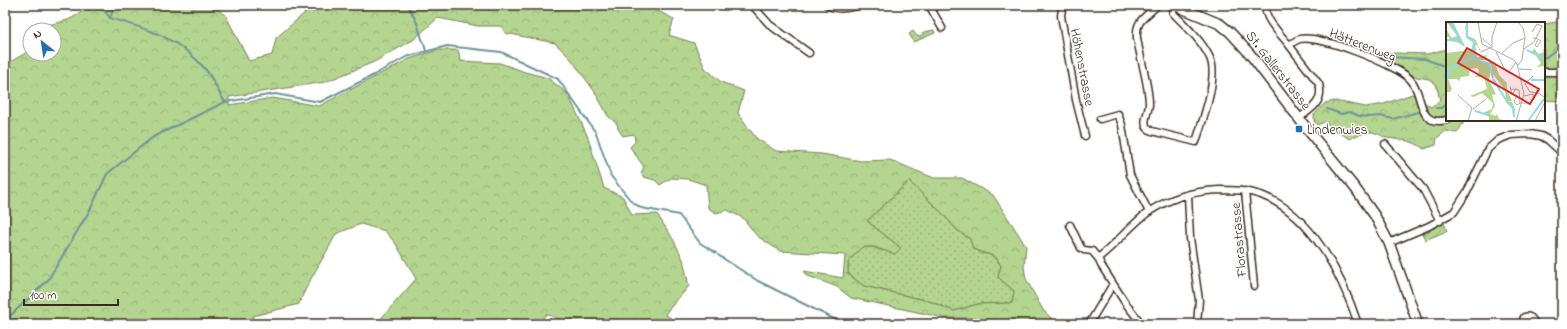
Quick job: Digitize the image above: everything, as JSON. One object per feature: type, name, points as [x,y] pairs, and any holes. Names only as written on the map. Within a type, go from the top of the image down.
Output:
[{"type":"street","points":[[752,5],[770,25],[809,53]]},
{"type":"street","points":[[827,5],[833,8],[842,9],[860,5]]},
{"type":"street","points":[[929,5],[942,28]]},
{"type":"street","name":"Höhenstrasse","points":[[1066,5],[1062,9],[1060,16],[1076,100],[1085,136]]},
{"type":"street","points":[[1158,5],[1140,21],[1137,29],[1139,50],[1149,101],[1145,122],[1149,130],[1196,142],[1212,82],[1213,68],[1207,53],[1172,11],[1174,5]]},
{"type":"street","name":"St. Gallerstrasse","points":[[1174,5],[1220,24],[1230,32],[1250,54],[1368,206],[1389,243],[1418,324]]},
{"type":"street","points":[[1265,6],[1266,13],[1271,22],[1290,45],[1321,88],[1321,93],[1317,103],[1299,118]]},
{"type":"street","name":"Hätterenweg","points":[[1290,45],[1301,38],[1318,40],[1359,52],[1394,68],[1408,76],[1416,85],[1421,107],[1428,118],[1446,120]]},
{"type":"street","points":[[1545,72],[1562,72]]},
{"type":"street","points":[[1100,119],[1118,114],[1122,125],[1127,167],[1130,176],[1149,212]]},
{"type":"street","points":[[1389,243],[1440,221],[1454,212],[1467,192],[1485,154],[1491,145],[1498,140],[1511,135],[1530,134],[1541,136],[1548,140],[1562,153]]},
{"type":"street","points":[[1385,144],[1423,189],[1440,221]]},
{"type":"street","points":[[1098,258],[1111,249],[1149,212],[1168,202],[1188,195],[1217,190],[1245,191],[1261,196],[1278,204],[1298,219],[1314,236],[1331,262],[1344,287],[1358,324]]},
{"type":"street","name":"Florastrasse","points":[[1245,191],[1254,286]]},
{"type":"street","points":[[1188,195],[1190,238],[1199,300],[1197,324]]},
{"type":"street","points":[[1070,224],[1081,248],[1092,251],[1098,258],[1113,284],[1131,311],[1142,324]]},
{"type":"street","points":[[1089,324],[1113,284]]},
{"type":"street","points":[[1522,324],[1524,317],[1528,316],[1535,324]]},
{"type":"green space","points":[[82,5],[213,5],[226,16],[249,61],[272,55],[276,38],[314,5],[646,5],[674,19],[669,35],[694,43],[705,68],[721,82],[744,91],[738,113],[756,138],[776,151],[822,154],[861,161],[890,160],[934,178],[962,178],[993,195],[1026,246],[1024,267],[1026,279],[1043,310],[1051,318],[1061,324],[990,324],[972,318],[945,318],[851,298],[837,287],[808,276],[804,271],[843,278],[845,255],[780,251],[757,236],[743,218],[727,210],[716,213],[708,208],[706,185],[688,179],[671,178],[660,185],[655,180],[644,177],[641,173],[644,167],[630,147],[635,142],[634,134],[623,136],[618,129],[617,124],[608,116],[595,92],[571,59],[555,43],[505,33],[501,26],[478,26],[438,18],[413,40],[374,62],[325,82],[229,97],[229,105],[273,98],[319,106],[409,59],[438,50],[458,50],[461,61],[500,63],[548,78],[568,94],[587,135],[604,188],[623,197],[632,215],[657,214],[673,239],[683,259],[689,286],[665,314],[679,324],[578,324],[570,323],[546,314],[539,324],[376,324],[416,279],[396,244],[385,231],[361,224],[336,234],[307,286],[299,304],[253,316],[253,324],[5,324],[5,65],[22,55],[22,62],[62,62],[62,22],[59,22],[68,20],[87,8]],"holes":[[[909,181],[957,230],[970,239],[973,249],[996,257],[1001,266],[998,277],[1014,291],[1012,303],[978,304],[954,311],[929,301],[864,286],[848,274],[848,262],[862,247],[873,247],[895,254],[901,248],[867,221]]]},
{"type":"green space","points":[[1562,21],[1562,96],[1558,101],[1545,100],[1545,24]]},
{"type":"green space","points":[[934,30],[935,33],[914,42],[909,34],[913,31],[920,37],[924,32]]},
{"type":"green space","points":[[1446,49],[1446,121],[1464,121],[1457,133],[1446,131],[1437,138],[1436,145],[1424,149],[1411,142],[1388,138],[1370,132],[1349,139],[1325,122],[1317,125],[1314,121],[1314,115],[1325,103],[1335,101],[1366,107],[1384,104],[1412,94],[1431,107],[1440,100],[1436,84],[1429,79],[1417,77],[1364,52],[1427,54]]},
{"type":"green space","points":[[909,181],[957,230],[970,239],[980,253],[990,255],[997,260],[1001,266],[998,277],[1014,291],[1012,303],[978,304],[954,311],[929,301],[864,286],[848,274],[848,262],[862,247],[873,247],[881,251],[901,248],[867,221]]},
{"type":"green space","points":[[1444,223],[1447,231],[1425,240],[1422,233]]},
{"type":"waterway","points":[[100,5],[110,18]]},
{"type":"waterway","points":[[115,5],[110,18],[137,26],[162,36],[174,42],[196,59],[211,77],[225,102]]},
{"type":"waterway","points":[[408,5],[417,23],[423,42]]},
{"type":"waterway","points":[[424,44],[426,51]]},
{"type":"waterway","points":[[5,324],[8,318],[48,280],[90,210],[107,174],[153,137],[225,102],[275,94],[320,102],[406,57],[447,46],[501,52],[558,79],[596,133],[611,176],[631,201],[641,208],[679,215],[700,243],[716,253]]},
{"type":"waterway","points":[[1546,57],[1554,51],[1562,50]]},
{"type":"waterway","points":[[1383,53],[1389,57],[1425,59],[1446,67]]},
{"type":"waterway","points":[[1436,108],[1441,108],[1446,104]]},
{"type":"waterway","points":[[1327,109],[1341,114],[1350,112],[1359,116],[1381,116],[1393,119],[1418,112]]},
{"type":"waterway","points":[[718,255],[758,281],[844,324]]},
{"type":"place","name":"Lindenwies","points":[[1299,129]]}]
